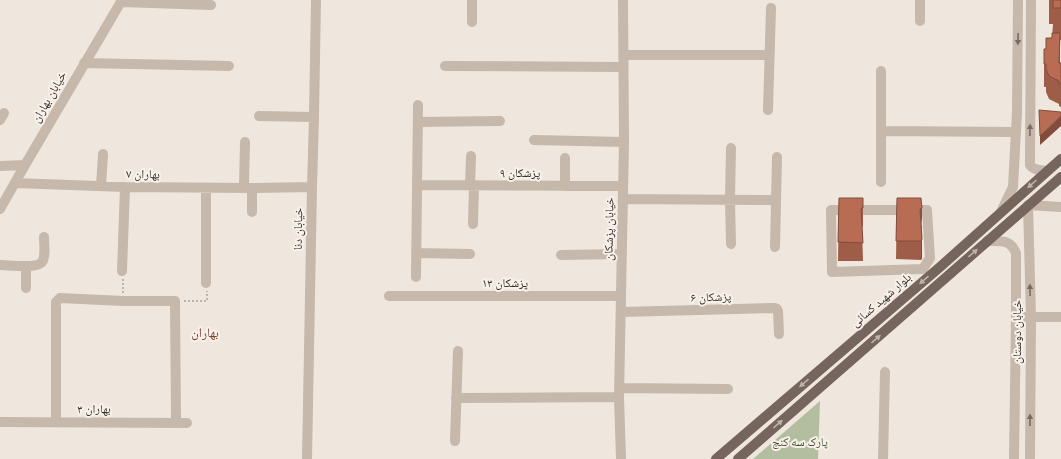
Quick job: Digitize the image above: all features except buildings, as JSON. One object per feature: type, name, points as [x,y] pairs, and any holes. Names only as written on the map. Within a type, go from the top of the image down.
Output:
[{"type":"main road","name":"بلوار شهید کسائی","points":[[716,459],[940,267],[1061,159]]},
{"type":"main road","points":[[738,459],[1061,177]]},
{"type":"main road","points":[[823,367],[831,377]]},
{"type":"street","name":"خیابان دنا","points":[[307,459],[316,0]]},
{"type":"street","points":[[472,0],[472,22]]},
{"type":"street","name":"خیابان پزشکان","points":[[621,459],[619,392],[624,142],[623,0]]},
{"type":"street","points":[[920,0],[920,21]]},
{"type":"street","points":[[1001,212],[1013,187],[1017,112],[1018,0]]},
{"type":"street","points":[[1031,0],[1034,113],[1030,165],[1038,170],[1046,171]]},
{"type":"street","points":[[121,1],[211,5]]},
{"type":"street","name":"خیابان بهاران","points":[[0,209],[24,165],[121,1]]},
{"type":"street","points":[[768,110],[771,8]]},
{"type":"street","points":[[624,55],[769,55]]},
{"type":"street","points":[[84,63],[229,66]]},
{"type":"street","points":[[445,66],[623,68]]},
{"type":"street","points":[[881,72],[881,182]]},
{"type":"street","points":[[416,278],[418,104]]},
{"type":"street","points":[[1017,112],[1034,113]]},
{"type":"street","points":[[259,116],[314,117]]},
{"type":"street","points":[[418,122],[500,121]]},
{"type":"street","points":[[881,131],[1016,132]]},
{"type":"street","points":[[534,140],[624,142]]},
{"type":"street","points":[[245,142],[248,187],[252,212]]},
{"type":"street","points":[[731,148],[731,244]]},
{"type":"street","points":[[102,186],[103,154]]},
{"type":"street","points":[[471,156],[473,224]]},
{"type":"street","points":[[775,247],[777,157]]},
{"type":"street","points":[[565,158],[565,186]]},
{"type":"street","points":[[0,166],[24,165]]},
{"type":"street","name":"۷ بهاران","points":[[15,183],[125,187],[312,187]]},
{"type":"street","name":"۹ پزشکان","points":[[417,185],[623,186]]},
{"type":"street","points":[[122,271],[125,187]]},
{"type":"street","points":[[206,188],[206,283]]},
{"type":"street","points":[[623,199],[775,200]]},
{"type":"street","points":[[1028,205],[1061,207]]},
{"type":"street","name":"خیابان دوستان","points":[[1028,205],[1031,317],[1030,459]]},
{"type":"street","points":[[930,258],[923,269],[832,272],[831,210],[927,210],[930,258],[940,267]]},
{"type":"street","points":[[0,265],[39,265],[44,258],[44,237]]},
{"type":"street","name":"خیابان دوستان","points":[[987,241],[1004,241],[1013,246],[1016,253],[1014,459]]},
{"type":"street","points":[[417,253],[470,254]]},
{"type":"street","points":[[562,255],[622,254]]},
{"type":"street","points":[[26,266],[26,288]]},
{"type":"street","name":"۱۳ پزشکان","points":[[389,296],[621,296]]},
{"type":"street","points":[[56,422],[56,302],[60,298],[123,301],[174,301],[176,422]]},
{"type":"street","name":"۶ پزشکان","points":[[621,312],[775,308],[778,311],[779,334]]},
{"type":"street","points":[[1016,317],[1061,317]]},
{"type":"street","points":[[455,441],[458,351]]},
{"type":"street","points":[[883,459],[885,372]]},
{"type":"street","points":[[456,398],[728,389]]},
{"type":"street","name":"۳ بهاران","points":[[0,422],[187,423]]},
{"type":"path","points":[[122,271],[123,301]]},
{"type":"path","points":[[174,301],[207,301]]},
{"type":"green space","name":"پارک سه کنج","points":[[820,401],[818,459],[753,459]]},
{"type":"district","name":"بهاران","points":[[205,332]]}]
